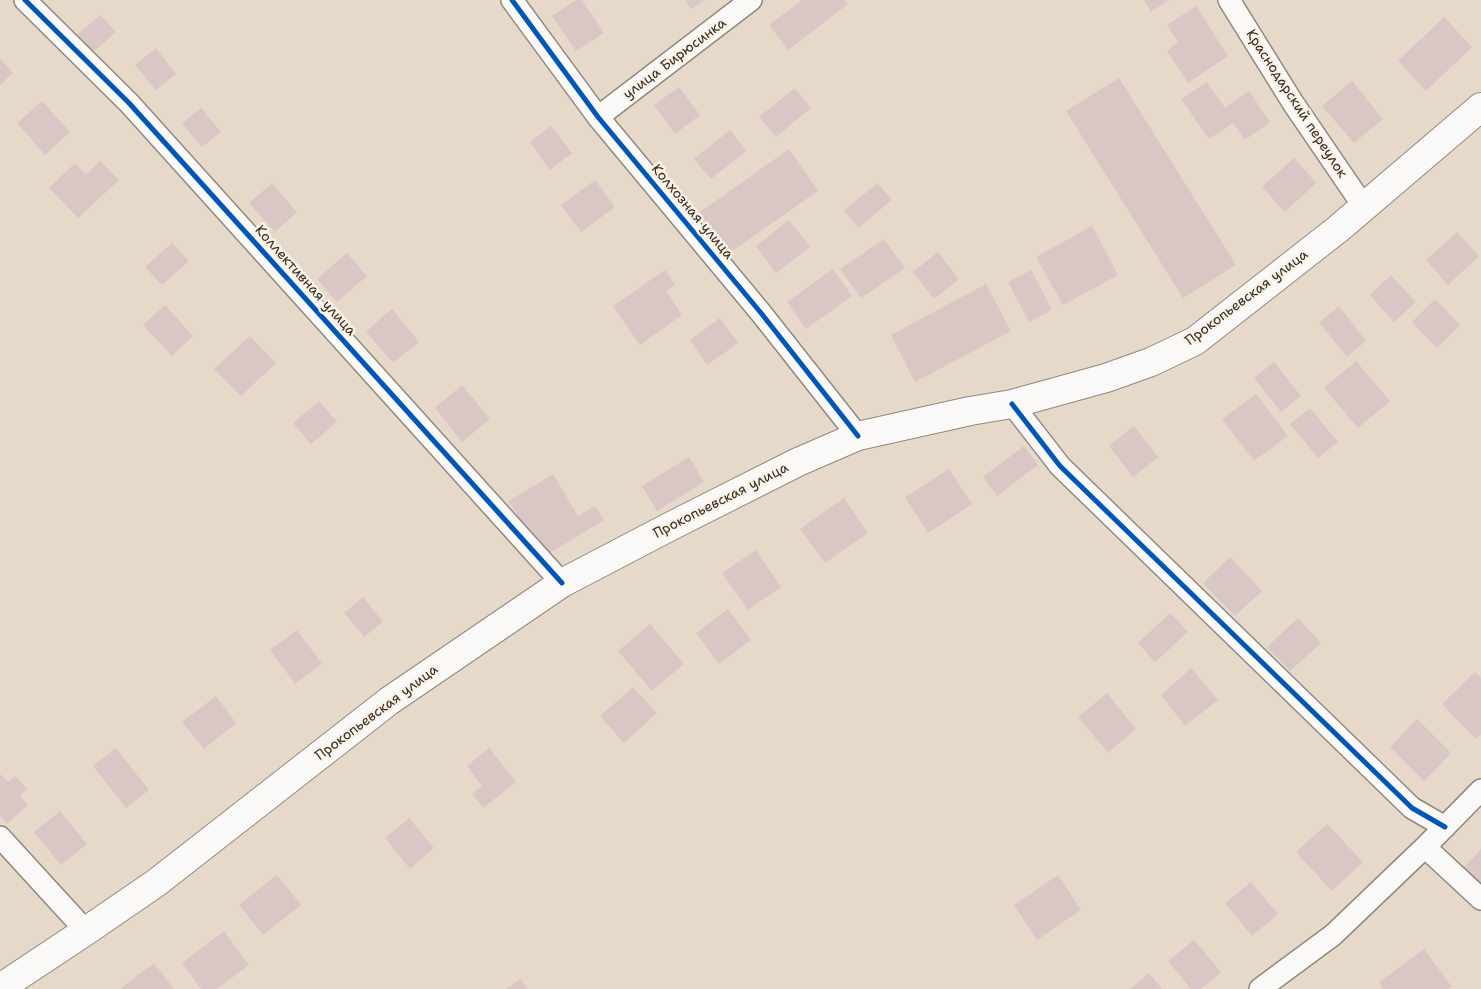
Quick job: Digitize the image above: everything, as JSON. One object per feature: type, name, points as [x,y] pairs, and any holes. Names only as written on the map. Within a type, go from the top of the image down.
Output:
[{"type":"main road","name":"Прокопьевская улица","points":[[0,988],[156,883],[389,701],[562,583],[789,467],[858,436],[970,411],[1012,404],[1106,378],[1151,362],[1195,341],[1338,229],[1481,107]]},
{"type":"street","name":"Коллективная улица","points":[[25,0],[129,103],[562,583]]},
{"type":"street","name":"Колхозная улица","points":[[512,0],[598,117],[761,313],[858,436]]},
{"type":"street","name":"улица Бирюсинка","points":[[598,117],[751,0]]},
{"type":"street","name":"Краснодарский переулок","points":[[1229,0],[1294,103],[1364,207]]},
{"type":"street","points":[[1012,404],[1060,466],[1412,808],[1445,827]]},
{"type":"street","points":[[1260,989],[1333,935],[1426,847],[1481,790]]},
{"type":"street","points":[[0,837],[86,931]]},
{"type":"street","points":[[1426,847],[1481,899]]},
{"type":"building","points":[[576,0],[582,0],[604,33],[576,51],[552,16]]},
{"type":"building","points":[[685,0],[705,0],[691,9]]},
{"type":"building","points":[[802,0],[845,0],[848,4],[788,50],[769,25]]},
{"type":"building","points":[[1144,0],[1169,0],[1151,12]]},
{"type":"building","points":[[1196,6],[1228,56],[1188,83],[1167,51],[1178,42],[1167,25]]},
{"type":"building","points":[[100,15],[116,32],[89,56],[73,38]]},
{"type":"building","points":[[1444,17],[1472,47],[1426,91],[1398,61]]},
{"type":"building","points":[[156,48],[176,74],[156,90],[135,65]]},
{"type":"building","points":[[0,59],[13,73],[0,85]]},
{"type":"building","points":[[1119,78],[1236,265],[1183,298],[1066,111]]},
{"type":"building","points":[[1352,81],[1383,119],[1354,143],[1322,106]]},
{"type":"building","points":[[1207,82],[1225,108],[1249,91],[1270,122],[1245,140],[1233,123],[1209,139],[1181,99]]},
{"type":"building","points":[[679,87],[700,115],[675,134],[654,105]]},
{"type":"building","points":[[795,88],[811,108],[776,137],[759,117]]},
{"type":"building","points":[[42,101],[70,132],[45,155],[17,123]]},
{"type":"building","points":[[201,108],[221,132],[202,147],[182,123]]},
{"type":"building","points":[[551,126],[572,153],[550,170],[530,142]]},
{"type":"building","points":[[730,130],[746,151],[711,179],[694,159]]},
{"type":"building","points":[[789,149],[818,191],[728,254],[699,213]]},
{"type":"building","points":[[1294,158],[1316,183],[1285,212],[1262,187]]},
{"type":"building","points":[[100,161],[119,180],[78,218],[49,188],[75,163],[86,175]]},
{"type":"building","points":[[595,180],[615,207],[581,232],[561,205]]},
{"type":"building","points":[[272,183],[297,212],[275,232],[249,203]]},
{"type":"building","points":[[878,183],[892,200],[858,228],[844,210]]},
{"type":"building","points":[[789,220],[810,247],[776,273],[756,246]]},
{"type":"building","points":[[1092,226],[1118,275],[1063,305],[1036,257]]},
{"type":"building","points":[[1457,232],[1479,256],[1448,285],[1426,260]]},
{"type":"building","points":[[884,239],[905,268],[861,298],[840,269]]},
{"type":"building","points":[[172,243],[189,261],[162,285],[145,267]]},
{"type":"building","points":[[938,252],[959,279],[934,299],[913,272]]},
{"type":"building","points":[[347,253],[367,276],[337,302],[317,279]]},
{"type":"building","points":[[833,269],[852,296],[806,329],[787,302]]},
{"type":"building","points":[[665,270],[675,285],[666,291],[682,315],[640,345],[613,306]]},
{"type":"building","points":[[1031,270],[1052,310],[1029,322],[1008,282]]},
{"type":"building","points":[[1391,275],[1416,302],[1394,322],[1370,295]]},
{"type":"building","points":[[986,284],[1011,331],[915,382],[891,335]]},
{"type":"building","points":[[1435,299],[1460,325],[1437,348],[1412,322]]},
{"type":"building","points":[[165,305],[193,336],[172,356],[143,325]]},
{"type":"building","points":[[1339,306],[1366,341],[1347,357],[1319,322]]},
{"type":"building","points":[[392,309],[419,342],[393,363],[366,331]]},
{"type":"building","points":[[720,318],[738,343],[707,365],[690,340]]},
{"type":"building","points":[[250,336],[276,363],[241,396],[214,369]]},
{"type":"building","points":[[1356,361],[1390,401],[1358,428],[1324,388]]},
{"type":"building","points":[[1274,362],[1301,396],[1281,412],[1254,378]]},
{"type":"building","points":[[462,385],[490,419],[462,442],[435,408]]},
{"type":"building","points":[[1256,394],[1288,436],[1254,461],[1222,419]]},
{"type":"building","points":[[319,401],[337,422],[311,444],[293,423]]},
{"type":"building","points":[[1310,408],[1338,442],[1318,458],[1290,424]]},
{"type":"building","points":[[1134,426],[1158,457],[1133,477],[1109,446]]},
{"type":"building","points":[[1024,446],[1038,465],[997,496],[983,477]]},
{"type":"building","points":[[689,457],[704,482],[657,511],[642,486]]},
{"type":"building","points":[[949,469],[972,504],[928,533],[905,497]]},
{"type":"building","points":[[553,474],[578,516],[595,506],[604,520],[543,557],[509,501]]},
{"type":"building","points":[[844,498],[868,533],[825,563],[800,529]]},
{"type":"building","points":[[756,550],[781,587],[748,610],[722,573]]},
{"type":"building","points":[[1230,557],[1262,591],[1235,616],[1203,583]]},
{"type":"building","points":[[363,597],[383,622],[364,637],[344,613]]},
{"type":"building","points":[[728,609],[751,640],[719,664],[696,633]]},
{"type":"building","points":[[1170,613],[1188,632],[1155,662],[1138,643]]},
{"type":"building","points":[[1298,618],[1321,643],[1290,671],[1267,647]]},
{"type":"building","points":[[650,624],[684,664],[652,691],[618,651]]},
{"type":"building","points":[[297,630],[322,664],[295,684],[270,650]]},
{"type":"building","points":[[1191,668],[1218,700],[1185,726],[1161,695]]},
{"type":"building","points":[[1475,672],[1481,678],[1481,734],[1476,739],[1442,704]]},
{"type":"building","points":[[633,687],[657,713],[624,743],[600,716]]},
{"type":"building","points":[[1107,693],[1136,729],[1108,753],[1078,717]]},
{"type":"building","points":[[216,696],[236,723],[204,749],[182,722]]},
{"type":"building","points":[[1417,719],[1451,753],[1424,781],[1390,747]]},
{"type":"building","points":[[116,748],[149,790],[126,808],[93,766]]},
{"type":"building","points":[[489,748],[516,782],[483,808],[472,794],[482,786],[467,766]]},
{"type":"building","points":[[0,774],[8,782],[15,776],[27,789],[20,796],[28,805],[7,824],[0,816]]},
{"type":"building","points":[[60,811],[87,844],[61,865],[34,832]]},
{"type":"building","points":[[409,818],[434,848],[410,869],[385,838]]},
{"type":"building","points":[[1327,824],[1363,862],[1332,891],[1296,852]]},
{"type":"building","points":[[1481,849],[1481,891],[1460,872]]},
{"type":"building","points":[[277,875],[301,905],[263,935],[239,905]]},
{"type":"building","points":[[1058,875],[1081,910],[1037,940],[1014,905]]},
{"type":"building","points":[[1251,882],[1278,914],[1252,936],[1225,903]]},
{"type":"building","points":[[224,931],[249,965],[217,989],[201,989],[182,963]]},
{"type":"building","points":[[1194,940],[1221,972],[1201,989],[1191,989],[1168,961]]},
{"type":"building","points":[[1424,949],[1452,987],[1448,989],[1383,989],[1379,982]]},
{"type":"building","points":[[154,963],[174,989],[121,988]]},
{"type":"building","points":[[1149,973],[1162,989],[1130,989]]},
{"type":"building","points":[[520,979],[528,989],[506,989]]},
{"type":"cycle path","points":[[25,0],[129,103],[562,583]]},
{"type":"cycle path","points":[[512,0],[598,117],[761,313],[858,436]]},
{"type":"cycle path","points":[[1012,404],[1060,466],[1412,808],[1445,827]]}]
